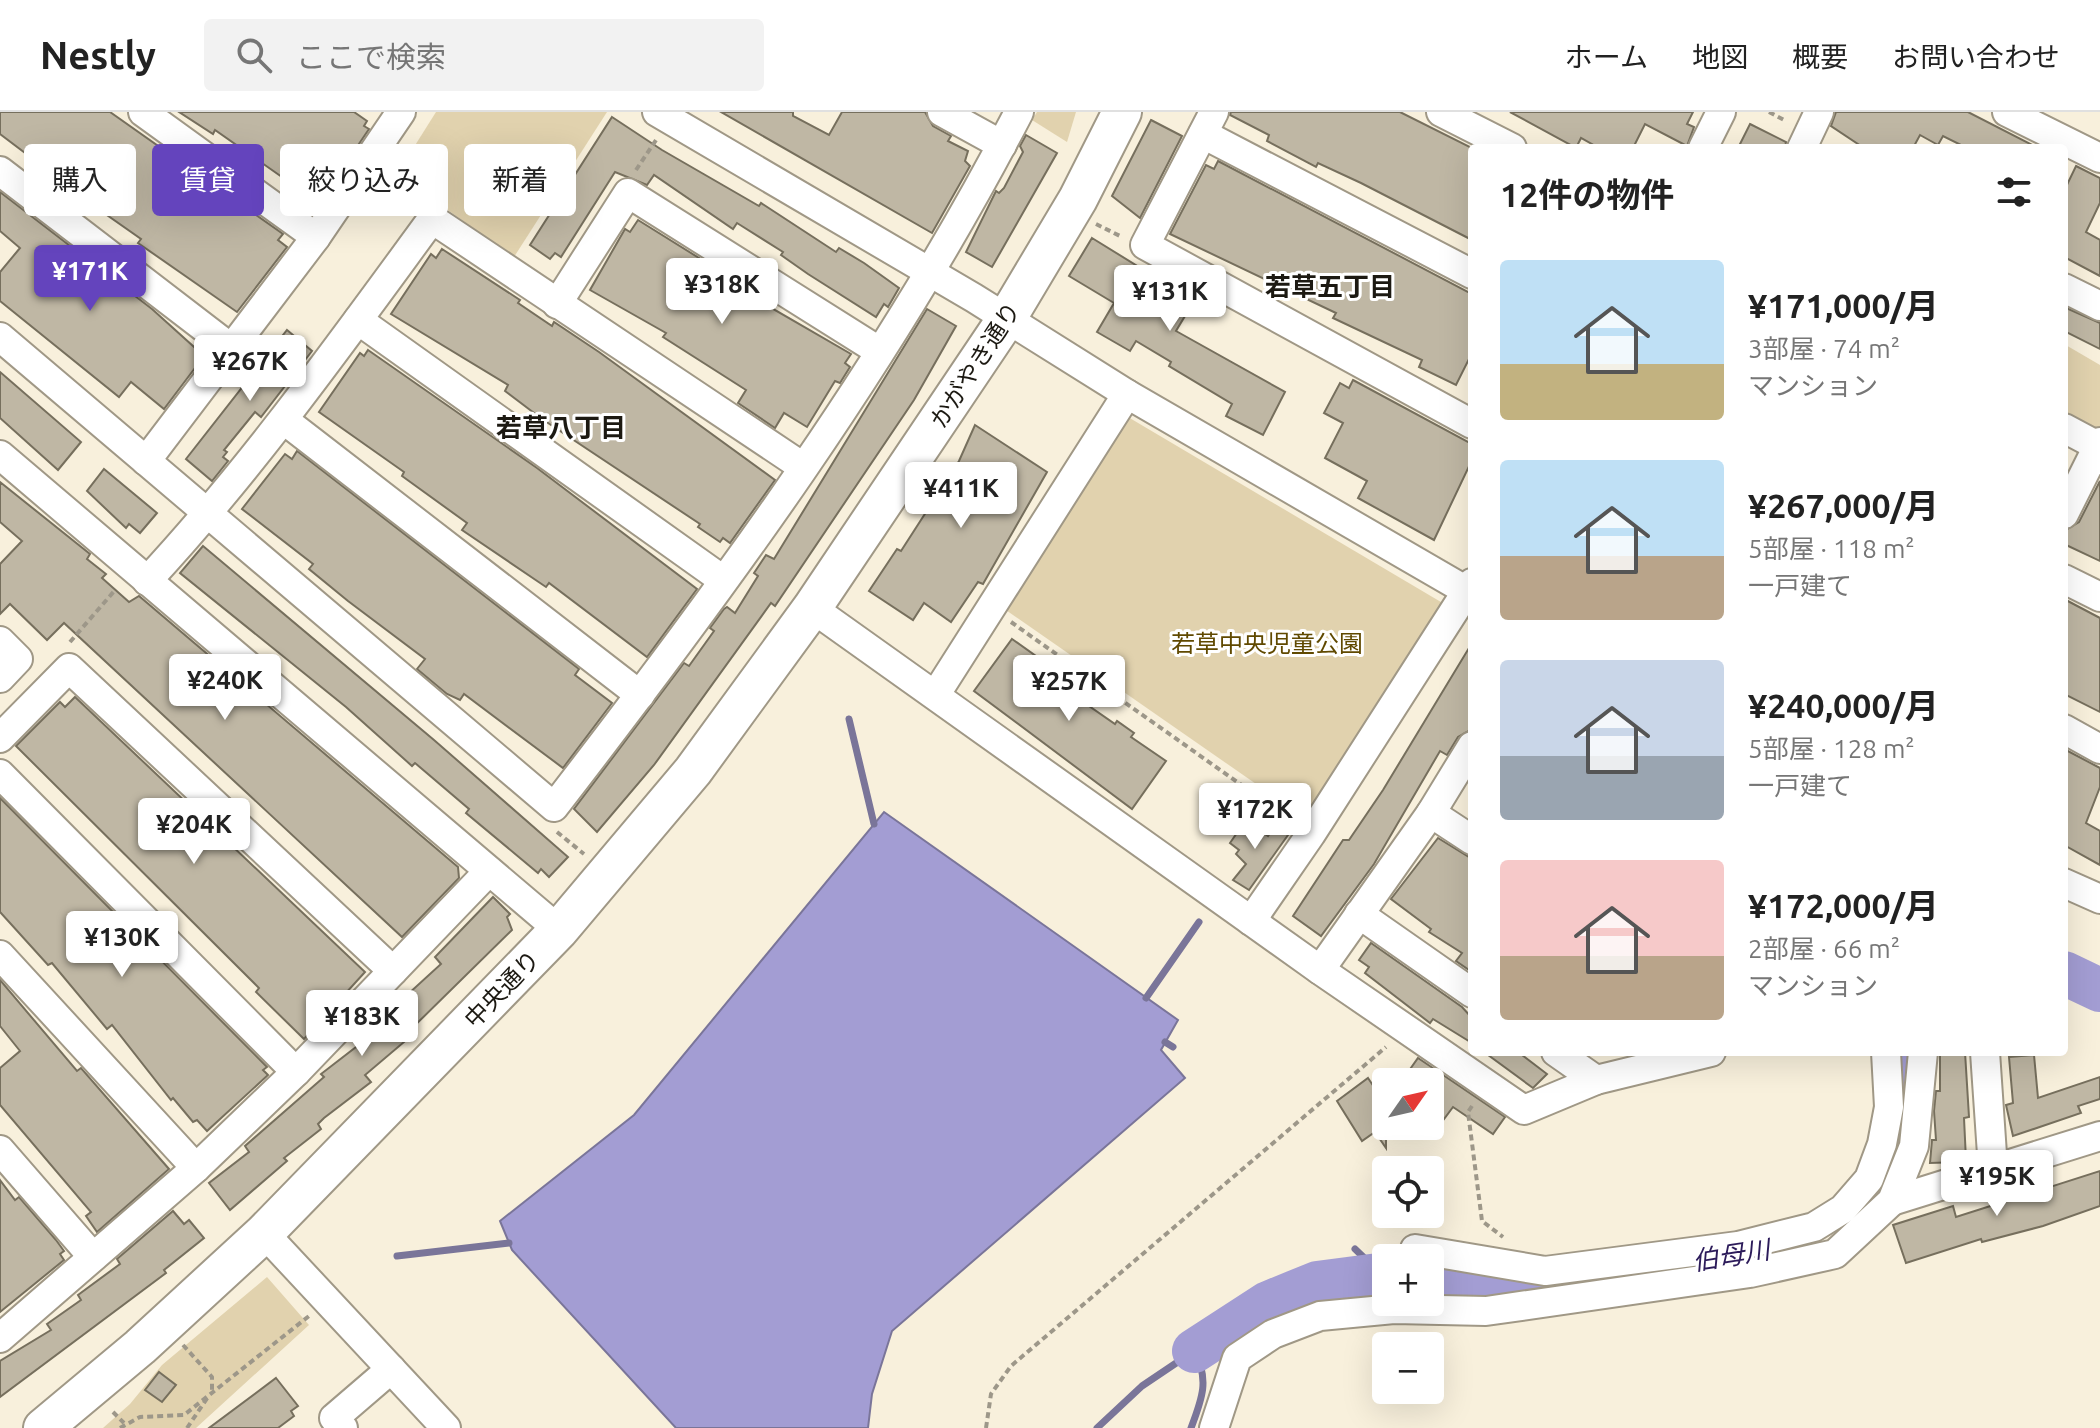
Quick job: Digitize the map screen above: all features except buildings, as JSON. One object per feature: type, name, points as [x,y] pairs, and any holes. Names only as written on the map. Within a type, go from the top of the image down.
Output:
[{"type":"street","points":[[143,112],[316,237]]},
{"type":"street","points":[[942,112],[1002,145]]},
{"type":"street","points":[[0,337],[554,807],[640,695],[803,467],[931,272],[1019,112]]},
{"type":"street","name":"かがやき通り","points":[[812,608],[1007,318],[1078,199],[1122,112]]},
{"type":"street","points":[[1441,112],[1504,144]]},
{"type":"street","points":[[1705,144],[1721,112]]},
{"type":"street","points":[[1804,144],[1819,112]]},
{"type":"street","points":[[2007,112],[2100,158]]},
{"type":"street","points":[[146,461],[316,237],[394,114]]},
{"type":"street","points":[[659,123],[931,272],[1127,394],[1468,586]]},
{"type":"street","points":[[1468,272],[1208,123],[1145,245],[1468,422]]},
{"type":"street","points":[[0,171],[232,349]]},
{"type":"street","points":[[557,304],[628,193],[879,351]]},
{"type":"street","points":[[147,581],[209,515],[284,420],[432,219],[803,467]]},
{"type":"street","points":[[2068,290],[2100,306]]},
{"type":"street","points":[[358,320],[723,580]]},
{"type":"street","points":[[936,694],[993,609],[1127,394]]},
{"type":"street","points":[[284,420],[640,695]]},
{"type":"street","points":[[2068,430],[2099,445],[2068,506]]},
{"type":"street","points":[[0,455],[559,930]]},
{"type":"street","points":[[2068,581],[2100,597]]},
{"type":"street","points":[[1251,921],[1311,834],[1468,590]]},
{"type":"street","points":[[812,608],[1320,970],[1524,1110],[1596,1080],[1695,1056]]},
{"type":"street","name":"中央通り","points":[[43,1428],[140,1347],[264,1233],[559,930],[693,771],[812,608]]},
{"type":"street","points":[[0,641],[18,659],[0,678]]},
{"type":"street","points":[[0,738],[69,668],[393,971]]},
{"type":"street","points":[[2068,731],[2100,749]]},
{"type":"street","points":[[1320,970],[1431,813],[1468,753]]},
{"type":"street","points":[[0,774],[296,1072]]},
{"type":"street","points":[[1431,813],[1468,837]]},
{"type":"street","points":[[0,1338],[196,1168],[296,1072],[489,871]]},
{"type":"street","points":[[2068,885],[2100,899]]},
{"type":"street","points":[[1359,914],[1468,990]]},
{"type":"street","points":[[0,955],[196,1168]]},
{"type":"street","points":[[1562,1056],[1596,1080]]},
{"type":"street","points":[[1444,1254],[1545,1271],[1738,1246],[1814,1227],[1843,1209],[1869,1179],[1882,1144],[1889,1107],[1886,1056]]},
{"type":"street","points":[[1214,1428],[1237,1358],[1273,1334],[1320,1316],[1394,1309],[1486,1311],[1750,1273],[1835,1254],[1892,1201],[1914,1146],[1923,1056]]},
{"type":"street","points":[[1985,1056],[1993,1169]]},
{"type":"street","points":[[1892,1201],[2100,1136]]},
{"type":"street","points":[[0,1150],[93,1257]]},
{"type":"street","points":[[264,1233],[446,1428]]},
{"type":"street","points":[[333,1425],[391,1369]]},
{"type":"path","points":[[628,193],[628,183],[659,123]]},
{"type":"path","points":[[1086,218],[1145,245]]},
{"type":"path","points":[[993,609],[1311,834]]},
{"type":"path","points":[[546,823],[590,860]]},
{"type":"path","points":[[986,1428],[991,1394],[1011,1366],[1407,1030]]},
{"type":"path","points":[[1488,1087],[1468,1112],[1482,1221],[1545,1271]]},
{"type":"path","points":[[120,1428],[124,1423],[140,1417],[184,1415],[314,1312]]},
{"type":"path","points":[[181,1342],[212,1377],[212,1391],[187,1428]]},
{"type":"path","points":[[113,1412],[124,1423]]},
{"type":"green space","points":[[436,112],[607,112],[576,160],[576,144],[464,144],[464,216],[540,216],[514,257],[448,210],[448,144],[416,144]]},
{"type":"green space","points":[[1037,112],[1076,112],[1067,142],[1032,120]]},
{"type":"green space","points":[[2068,346],[2100,365],[2100,442],[2068,430]]},
{"type":"green space","name":"若草中央児童公園","points":[[1128,417],[1446,605],[1305,818],[1003,608]]},
{"type":"green space","points":[[267,1277],[309,1325],[196,1428],[103,1428],[130,1404],[162,1365]]},
{"type":"shaded area","points":[[884,812],[1178,1020],[1161,1050],[1185,1078],[892,1331],[872,1394],[868,1428],[676,1428],[512,1250],[500,1221],[634,1115]]},
{"type":"waterway","points":[[849,719],[874,824]]},
{"type":"waterway","points":[[1146,998],[1199,922]]},
{"type":"waterway","name":"伯母川","points":[[2068,975],[2100,990]]},
{"type":"waterway","points":[[1165,1042],[1173,1047]]},
{"type":"waterway","name":"伯母川","points":[[1893,1136],[1903,1056]]},
{"type":"waterway","points":[[397,1256],[509,1243]]},
{"type":"waterway","points":[[1355,1249],[1372,1265]]},
{"type":"waterway","name":"伯母川","points":[[1444,1279],[1530,1282],[1583,1275]]},
{"type":"waterway","name":"伯母川","points":[[1194,1351],[1268,1303],[1317,1283],[1372,1276]]},
{"type":"waterway","points":[[1097,1428],[1142,1386],[1194,1351],[1202,1371],[1203,1389],[1191,1428]]},
{"type":"district","name":"若草五丁目","points":[[1330,286]]},
{"type":"district","name":"若草八丁目","points":[[561,427]]}]
